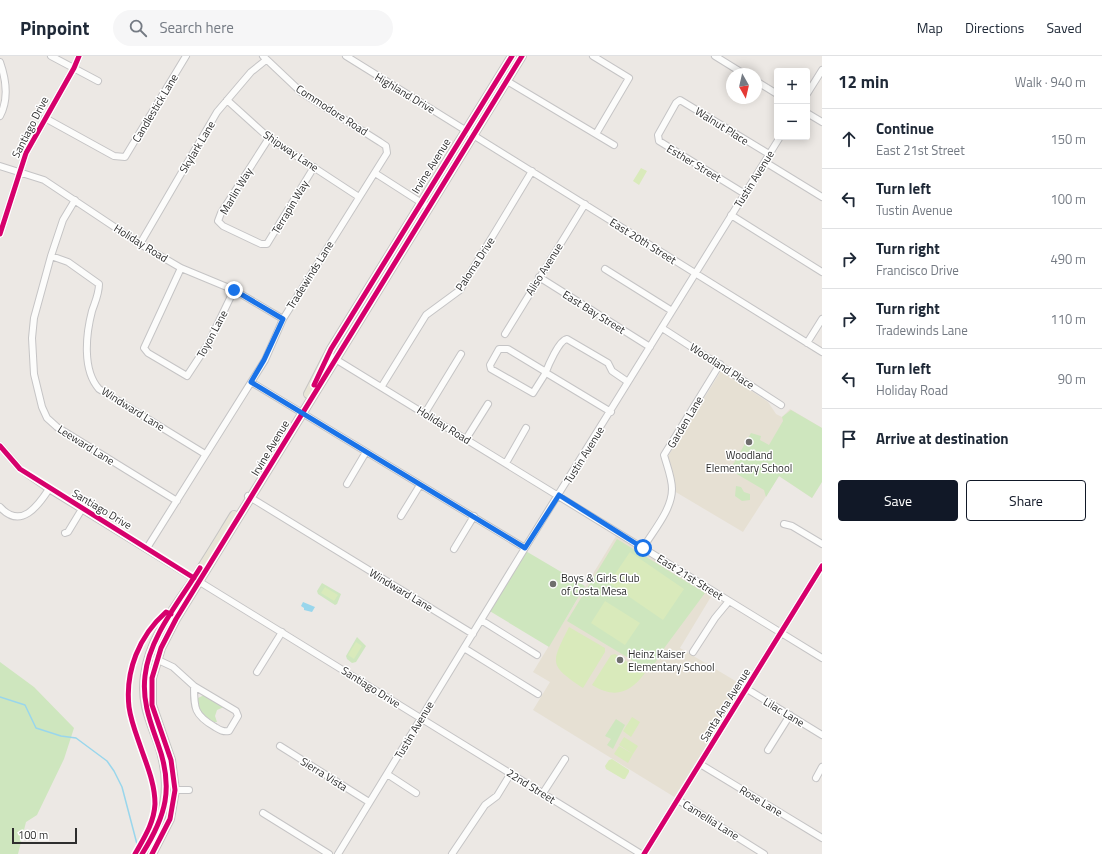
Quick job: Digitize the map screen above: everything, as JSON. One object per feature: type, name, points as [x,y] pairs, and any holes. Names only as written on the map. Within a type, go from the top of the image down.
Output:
[{"type":"main road","name":"Irvine Avenue","points":[[300,412],[328,355],[465,130],[512,56]]},
{"type":"main road","name":"Irvine Avenue","points":[[152,854],[170,819],[174,790],[171,760],[152,705],[152,678],[156,659],[197,580],[300,412],[336,359],[522,56]]},
{"type":"main road","name":"Irvine Avenue","points":[[142,854],[159,826],[167,788],[163,758],[148,717],[144,690],[146,668],[149,656],[165,624],[197,580]]},
{"type":"main road","points":[[156,659],[155,650],[164,632],[165,624]]},
{"type":"street","points":[[51,56],[98,81]]},
{"type":"street","name":"Santiago Drive","points":[[0,234],[26,153],[74,68],[79,56]]},
{"type":"street","name":"Candlestick Lane","points":[[45,118],[114,156],[122,158],[128,153],[186,56]]},
{"type":"street","name":"Highland Drive","points":[[346,56],[465,130]]},
{"type":"street","points":[[593,56],[629,78],[596,134]]},
{"type":"street","points":[[715,56],[734,68]]},
{"type":"street","name":"Skylark Lane","points":[[140,244],[217,112],[264,58]]},
{"type":"street","name":"Commodore Road","points":[[264,58],[301,92],[386,146]]},
{"type":"street","points":[[0,62],[6,82],[3,111],[0,116]]},
{"type":"street","points":[[810,89],[822,70]]},
{"type":"street","points":[[506,81],[614,146]]},
{"type":"street","points":[[762,85],[774,92]]},
{"type":"street","name":"Shipway Lane","points":[[227,100],[269,138],[359,197]]},
{"type":"street","name":"Walnut Place","points":[[676,103],[680,100],[769,154]]},
{"type":"street","name":"Esther Street","points":[[676,103],[658,135],[659,141],[745,194]]},
{"type":"street","points":[[810,115],[822,122]]},
{"type":"street","name":"East 20th Street","points":[[465,130],[822,352]]},
{"type":"street","name":"Marlin Way","points":[[265,245],[223,226],[218,221],[221,213],[269,138]]},
{"type":"street","name":"Tustin Avenue","points":[[338,854],[525,548],[611,412],[628,382],[778,140]]},
{"type":"street","name":"Tradewinds Lane","points":[[147,548],[251,382],[264,360],[283,319],[375,173],[386,153],[386,146]]},
{"type":"street","points":[[765,162],[822,197]]},
{"type":"street","name":"Holiday Road","points":[[0,166],[44,180],[140,244],[181,268],[234,290],[283,319]]},
{"type":"street","name":"Terrapin Way","points":[[265,245],[270,242],[314,167]]},
{"type":"street","name":"Paloma Drive","points":[[382,386],[426,315],[460,290],[532,171]]},
{"type":"street","points":[[375,173],[428,207]]},
{"type":"street","name":"Leeward Lane","points":[[75,200],[63,220],[34,318],[32,338],[34,374],[42,406],[47,418],[57,427],[177,501]]},
{"type":"street","name":"Aliso Avenue","points":[[505,334],[585,204]]},
{"type":"street","points":[[731,215],[822,272]]},
{"type":"street","name":"Windward Lane","points":[[52,256],[68,262],[100,284],[92,311],[88,333],[88,357],[93,381],[99,389],[205,454]]},
{"type":"street","name":"Toyon Lane","points":[[181,268],[144,348],[148,354],[187,376],[208,344],[234,290]]},
{"type":"street","points":[[605,269],[672,311]]},
{"type":"street","name":"East Bay Street","points":[[539,277],[650,347]]},
{"type":"street","points":[[807,343],[822,319]]},
{"type":"street","name":"Woodland Place","points":[[662,328],[720,364],[781,405]]},
{"type":"street","points":[[611,412],[547,373],[508,349],[499,349],[490,365],[490,368],[532,393],[547,373],[548,366],[562,341],[567,339],[608,363],[612,372],[628,382]]},
{"type":"street","points":[[425,413],[461,354]]},
{"type":"street","name":"Holiday Road","points":[[328,355],[382,386],[559,495]]},
{"type":"street","name":"Garden Lane","points":[[643,548],[664,514],[670,501],[672,488],[664,455],[720,364]]},
{"type":"street","points":[[251,382],[525,548]]},
{"type":"street","points":[[466,438],[488,404]]},
{"type":"street","points":[[506,463],[526,428]]},
{"type":"street","name":"Santiago Drive","points":[[0,446],[20,469],[49,489],[421,718]]},
{"type":"street","points":[[346,484],[366,452]]},
{"type":"street","points":[[401,516],[420,485]]},
{"type":"street","points":[[0,506],[10,514],[17,515],[32,512],[41,503],[49,489]]},
{"type":"street","name":"East 21st Street","points":[[559,495],[822,658]]},
{"type":"street","name":"Windward Lane","points":[[249,497],[473,634]]},
{"type":"street","points":[[65,533],[68,532],[82,509]]},
{"type":"street","points":[[454,549],[474,516]]},
{"type":"street","points":[[784,524],[792,526],[822,544]]},
{"type":"street","name":"Santa Ana Avenue","points":[[643,854],[678,800],[822,566]]},
{"type":"street","points":[[815,577],[822,581]]},
{"type":"street","points":[[693,652],[715,618],[729,601]]},
{"type":"street","points":[[481,620],[537,655]]},
{"type":"street","points":[[257,672],[282,632]]},
{"type":"street","points":[[464,648],[538,694]]},
{"type":"street","points":[[156,659],[173,667],[194,686],[236,711],[238,716],[229,731],[224,732],[203,720],[198,715],[195,709],[194,686]]},
{"type":"street","name":"Lilac Lane","points":[[746,689],[822,735]]},
{"type":"street","points":[[768,750],[790,715]]},
{"type":"street","name":"22nd Street","points":[[421,718],[643,854]]},
{"type":"street","name":"Sierra Vista","points":[[280,746],[369,802]]},
{"type":"street","points":[[543,793],[565,759]]},
{"type":"street","name":"Rose Lane","points":[[700,764],[822,838]]},
{"type":"street","points":[[816,778],[822,767]]},
{"type":"street","points":[[452,854],[485,805],[498,796],[511,773]]},
{"type":"street","points":[[387,774],[416,793]]},
{"type":"street","points":[[174,790],[189,790]]},
{"type":"street","name":"Camellia Lane","points":[[678,800],[764,854]]},
{"type":"street","points":[[263,813],[329,854]]},
{"type":"shaded area","name":"Woodland Elementary School","points":[[721,371],[768,402],[776,414],[782,417],[790,409],[822,428],[822,481],[812,498],[779,476],[743,532],[674,491],[667,458]]},
{"type":"shaded area","name":"Heinz Kaiser Elementary School","points":[[616,536],[712,595],[680,648],[744,686],[676,798],[533,710],[550,682],[533,672]]},
{"type":"green space","points":[[641,168],[647,171],[639,185],[633,181]]},
{"type":"green space","points":[[791,410],[822,428],[822,482],[812,498],[779,476],[766,497],[764,490],[730,470],[751,433],[761,436],[760,440],[769,445],[783,421],[782,417]]},
{"type":"green space","points":[[736,486],[741,487],[744,492],[750,494],[750,500],[742,501],[735,496]]},
{"type":"green space","points":[[617,539],[705,593],[665,647],[650,671],[567,621]]},
{"type":"green space","points":[[524,550],[585,586],[549,647],[488,610]]},
{"type":"green space","points":[[630,552],[684,589],[663,620],[609,583]]},
{"type":"green space","points":[[322,583],[341,594],[337,604],[335,605],[318,594],[317,591]]},
{"type":"green space","points":[[325,587],[338,595],[334,601],[321,593]]},
{"type":"green space","points":[[605,601],[640,623],[625,645],[591,623]]},
{"type":"green space","points":[[569,627],[605,648],[605,652],[583,688],[564,674],[558,668],[556,662],[556,656]]},
{"type":"green space","points":[[357,637],[366,646],[356,662],[352,663],[346,656]]},
{"type":"green space","points":[[356,642],[362,646],[354,659],[348,655]]},
{"type":"green space","points":[[615,654],[645,673],[628,689],[615,693],[608,692],[592,685],[611,655]]},
{"type":"green space","points":[[0,662],[34,687],[74,728],[64,759],[37,815],[26,822],[18,854],[0,854]]},
{"type":"green space","points":[[204,695],[224,707],[217,710],[215,716],[217,722],[214,722],[208,718],[200,710],[198,698]]},
{"type":"green space","points":[[632,717],[640,722],[631,737],[623,731]]},
{"type":"green space","points":[[616,719],[625,725],[613,749],[607,745],[611,739],[605,736]]},
{"type":"green space","points":[[624,737],[638,746],[633,754],[619,745]]},
{"type":"green space","points":[[619,746],[633,754],[628,763],[614,754]]},
{"type":"green space","points":[[612,759],[629,770],[625,779],[606,769],[605,766],[609,760]]},
{"type":"water","points":[[303,602],[315,607],[312,612],[304,610],[301,606]]},
{"type":"waterway","points":[[0,697],[25,705],[36,728],[61,736],[76,738],[107,761],[122,787],[137,844]]},
{"type":"cycle path","points":[[0,234],[26,153],[74,68],[79,56]]},
{"type":"cycle path","points":[[314,385],[331,349],[512,56]]},
{"type":"cycle path","points":[[152,854],[170,819],[175,790],[171,760],[152,705],[152,678],[161,648],[176,619],[522,56]]},
{"type":"cycle path","points":[[0,446],[20,469],[194,578]]},
{"type":"cycle path","points":[[644,854],[822,566]]},
{"type":"cycle path","points":[[142,854],[157,827],[162,814],[166,788],[166,774],[163,760],[146,702],[144,685],[145,676],[152,647],[159,633],[200,568]]},
{"type":"cycle path","points":[[135,854],[151,824],[155,804],[151,777],[130,713],[128,694],[129,680],[141,643],[156,621],[166,612],[171,614]]},
{"type":"place","name":"Woodland Elementary School","points":[[749,442]]},
{"type":"place","name":"Boys & Girls Club of Costa Mesa","points":[[553,584]]},
{"type":"place","name":"Heinz Kaiser Elementary School","points":[[620,660]]},
{"type":"route","points":[[234,290],[261,304],[283,319],[264,360],[251,382],[525,548],[559,495],[643,548]]}]
